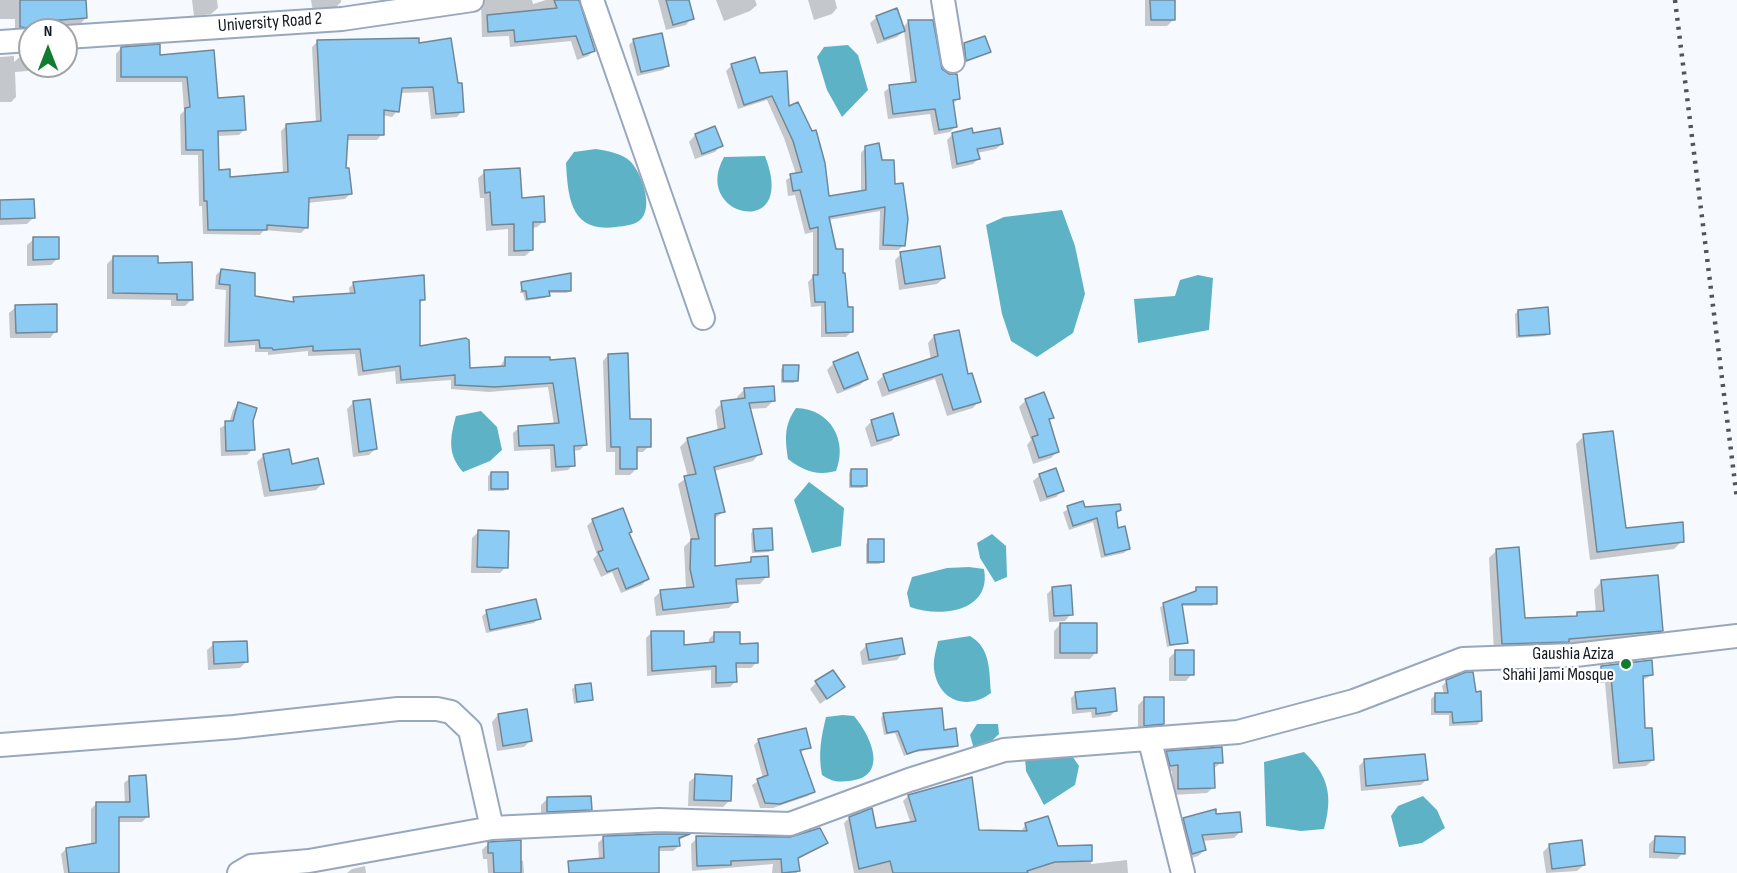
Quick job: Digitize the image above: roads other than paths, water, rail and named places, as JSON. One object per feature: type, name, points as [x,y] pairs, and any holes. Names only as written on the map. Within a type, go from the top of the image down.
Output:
[{"type":"street","name":"University Road 2","points":[[78,36],[342,19],[472,0]]},
{"type":"street","points":[[592,0],[703,318]]},
{"type":"street","points":[[943,0],[953,61]]},
{"type":"street","points":[[0,42],[18,41]]},
{"type":"street","points":[[239,873],[251,866],[309,861],[492,828],[658,820],[790,824],[909,780],[1004,750],[1150,741],[1238,732],[1354,700],[1463,659],[1575,655],[1737,636]]},
{"type":"street","points":[[0,745],[234,728],[398,709],[437,709],[451,712],[470,730],[492,828]]},
{"type":"street","points":[[1150,741],[1183,873]]},
{"type":"water","points":[[848,45],[858,55],[868,90],[842,117],[827,90],[817,57],[824,47]]},
{"type":"water","points":[[596,149],[614,153],[630,161],[642,180],[646,205],[642,218],[637,222],[623,226],[589,225],[575,211],[568,189],[566,163],[574,152]]},
{"type":"water","points":[[765,156],[772,183],[768,201],[758,210],[744,211],[731,206],[721,194],[717,178],[724,157]]},
{"type":"water","points":[[1062,210],[1075,246],[1085,294],[1073,333],[1037,357],[1011,341],[1002,314],[986,225],[1004,217]]},
{"type":"water","points":[[1198,275],[1213,278],[1209,330],[1138,343],[1134,299],[1175,296],[1180,280]]},
{"type":"water","points":[[796,408],[819,414],[834,429],[840,449],[836,471],[822,473],[810,471],[788,459],[786,432],[789,420]]},
{"type":"water","points":[[481,411],[497,427],[502,450],[490,461],[463,472],[454,459],[451,446],[456,416]]},
{"type":"water","points":[[809,482],[844,508],[841,546],[812,553],[794,500]]},
{"type":"water","points":[[992,534],[1006,546],[1007,577],[995,582],[980,558],[977,543]]},
{"type":"water","points":[[947,568],[984,569],[984,583],[980,595],[972,603],[949,611],[935,612],[910,607],[907,593],[912,577]]},
{"type":"water","points":[[970,636],[982,647],[988,661],[991,693],[973,701],[963,702],[955,700],[941,689],[934,662],[938,641]]},
{"type":"water","points":[[854,716],[871,744],[873,754],[873,764],[869,772],[862,778],[849,781],[829,779],[822,775],[820,760],[826,717]]},
{"type":"water","points":[[977,724],[998,724],[999,734],[983,749],[974,749],[970,735]]},
{"type":"water","points":[[1304,752],[1319,770],[1327,787],[1328,806],[1324,829],[1301,831],[1266,826],[1264,762]]},
{"type":"water","points":[[1070,753],[1079,766],[1075,785],[1044,805],[1026,771],[1025,758]]},
{"type":"water","points":[[1423,796],[1437,810],[1445,828],[1422,843],[1399,847],[1391,816],[1398,806]]},
{"type":"railway","points":[[1675,0],[1737,499]]},
{"type":"place","name":"Gaushia Aziza Shahi Jami Mosque","points":[[1626,664]]}]
